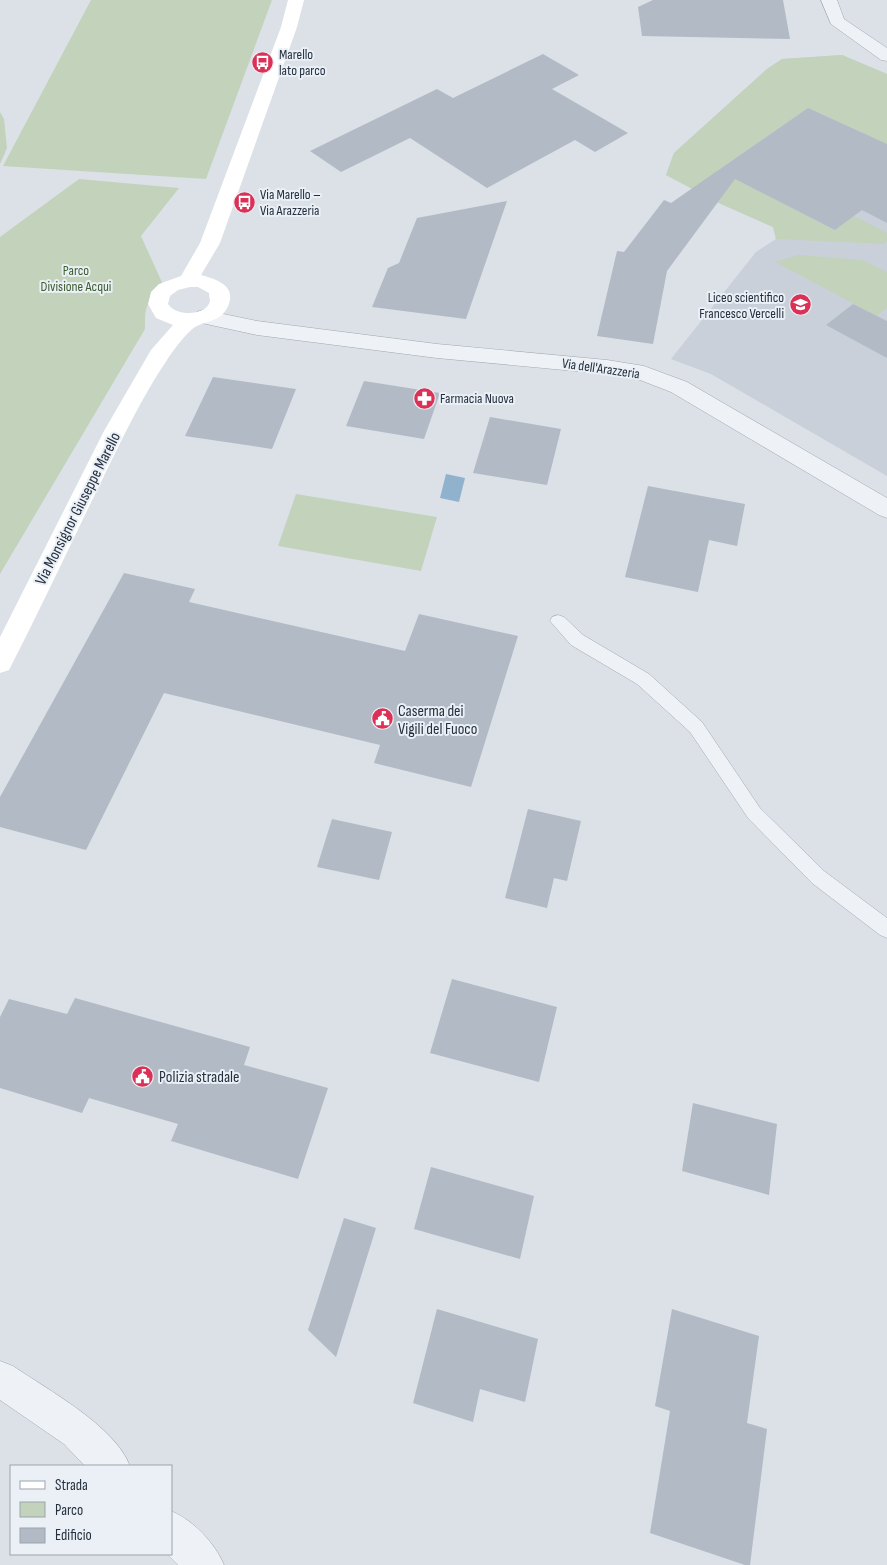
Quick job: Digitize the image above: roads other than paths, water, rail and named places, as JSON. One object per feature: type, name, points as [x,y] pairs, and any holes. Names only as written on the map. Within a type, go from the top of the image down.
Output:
[{"type":"street","points":[[210,244],[215,292],[188,280],[210,244],[286,36],[296,0]]},
{"type":"street","points":[[829,0],[837,21],[887,56]]},
{"type":"street","name":"Via Monsignor Giuseppe Marello","points":[[159,355],[167,316],[159,308],[159,296],[170,286],[188,280]]},
{"type":"street","name":"Via Monsignor Giuseppe Marello","points":[[0,663],[115,431],[159,355],[196,319],[212,313],[215,292]]},
{"type":"street","name":"Via dell'Arazzeria","points":[[215,292],[282,331]]},
{"type":"street","points":[[167,316],[196,319]]},
{"type":"street","name":"Via dell'Arazzeria","points":[[196,319],[437,351],[607,367],[644,373],[679,387],[887,509]]},
{"type":"street","points":[[0,1379],[77,1431],[109,1465]]},
{"type":"street","points":[[172,1531],[205,1565]]},
{"type":"lane","points":[[558,621],[577,640],[643,679],[696,727],[754,813],[818,877],[887,930]]},
{"type":"water","points":[[446,474],[465,478],[459,502],[440,498]]},
{"type":"place","name":"Marello lato parco","points":[[263,62]]},
{"type":"place","name":"Via Marello – Via Arazzeria","points":[[244,202]]},
{"type":"place","name":"Liceo scientifico Francesco Vercelli","points":[[800,305]]},
{"type":"place","name":"Farmacia Nuova","points":[[424,398]]},
{"type":"place","name":"Caserma dei Vigili del Fuoco","points":[[382,719]]},
{"type":"place","name":"Polizia stradale","points":[[143,1076]]},
{"type":"park label","name":"Parco Divisione Acqui","points":[[76,278]]}]
